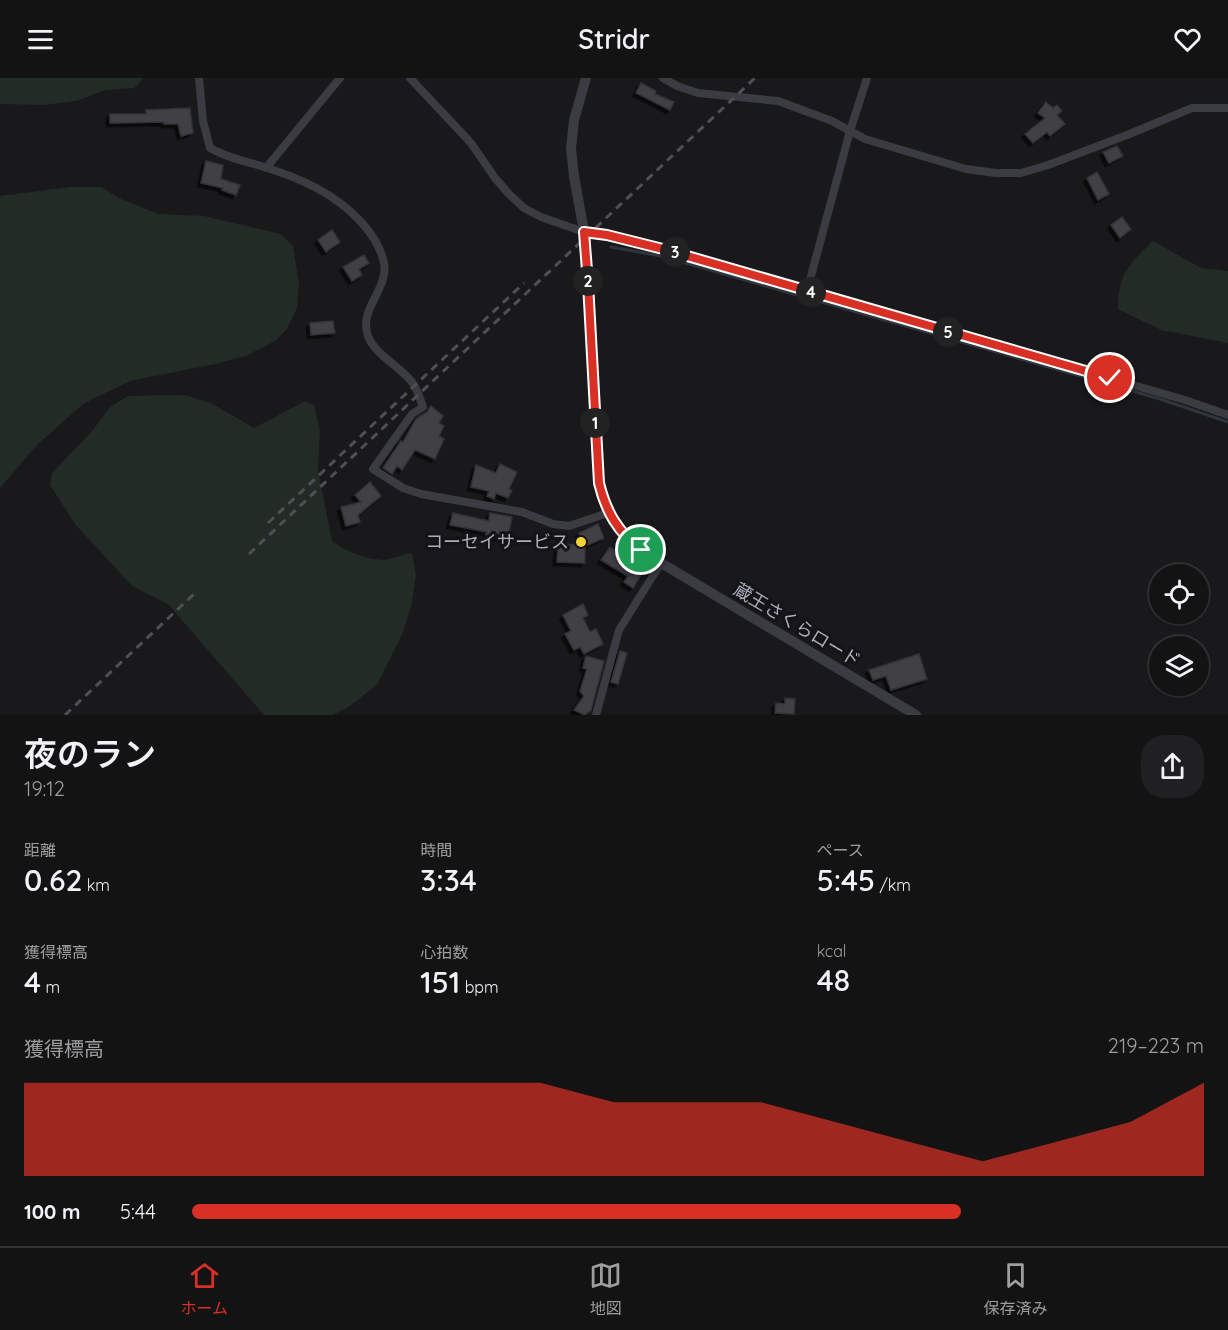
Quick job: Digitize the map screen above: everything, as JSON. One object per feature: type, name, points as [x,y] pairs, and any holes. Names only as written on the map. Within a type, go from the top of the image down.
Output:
[{"type":"street","points":[[200,78],[203,121],[210,148],[222,155],[303,182],[338,199],[369,230],[381,253],[385,265],[384,280],[371,302],[367,315],[367,334],[373,345],[413,382],[423,406],[412,414],[373,469],[403,488],[421,494],[522,512],[554,524],[569,526],[608,513]]},
{"type":"street","points":[[266,168],[340,78]]},
{"type":"street","points":[[410,78],[471,143],[495,177],[524,208],[542,217],[584,232],[607,235],[663,249],[1185,400],[1228,415]]},
{"type":"street","name":"蔵王さくらロード","points":[[586,78],[574,120],[572,149],[574,176],[584,232],[597,467],[608,513],[628,540],[661,563],[916,715]]},
{"type":"street","points":[[663,78],[677,86],[698,93],[778,102],[832,121],[865,139],[966,169],[996,173],[1021,173],[1048,165],[1192,108],[1228,108]]},
{"type":"street","points":[[807,291],[850,131],[867,78]]},
{"type":"street","points":[[596,715],[619,630],[661,563]]},
{"type":"shaded area","points":[[0,78],[144,78],[134,88],[105,90],[76,101],[43,105],[0,104]]},
{"type":"shaded area","points":[[70,187],[101,187],[121,199],[159,214],[204,216],[281,234],[293,246],[299,284],[297,308],[287,329],[275,341],[246,356],[130,381],[83,404],[37,445],[0,488],[0,196]]},
{"type":"shaded area","points":[[1153,241],[1201,268],[1228,271],[1228,343],[1161,330],[1118,309],[1120,287],[1127,270]]},
{"type":"shaded area","points":[[185,395],[211,403],[254,428],[305,401],[314,405],[320,431],[318,470],[332,541],[356,554],[376,559],[385,560],[412,553],[416,575],[412,603],[402,635],[377,685],[347,708],[333,715],[264,715],[168,604],[132,586],[75,524],[50,485],[52,473],[93,430],[110,407],[128,396]]},
{"type":"building","points":[[641,83],[656,91],[655,94],[674,102],[670,110],[636,93]]},
{"type":"building","points":[[1046,102],[1053,108],[1057,105],[1062,111],[1057,115],[1065,124],[1050,136],[1047,132],[1033,143],[1025,134],[1045,118],[1038,113]]},
{"type":"building","points":[[190,108],[193,133],[181,136],[178,124],[110,123],[110,114],[146,114],[146,110]]},
{"type":"building","points":[[1117,146],[1123,156],[1109,163],[1103,152]]},
{"type":"building","points":[[206,161],[223,165],[221,179],[240,185],[236,195],[222,190],[223,188],[201,183]]},
{"type":"building","points":[[1097,172],[1109,194],[1098,200],[1087,178]]},
{"type":"building","points":[[1122,217],[1131,229],[1120,238],[1111,225]]},
{"type":"building","points":[[332,230],[340,242],[326,252],[318,240]]},
{"type":"building","points":[[364,255],[369,263],[359,269],[362,275],[352,281],[343,267]]},
{"type":"building","points":[[333,321],[335,333],[311,335],[310,323]]},
{"type":"building","points":[[431,406],[443,416],[439,423],[444,426],[439,436],[444,439],[435,459],[415,450],[402,470],[397,466],[392,474],[383,468],[401,441],[403,442],[416,419],[427,412]]},
{"type":"building","points":[[500,464],[517,472],[509,489],[512,490],[508,498],[496,493],[494,499],[487,496],[489,491],[471,487],[476,465],[496,473]]},
{"type":"building","points":[[370,482],[381,496],[358,515],[360,522],[346,526],[341,507],[361,502],[355,495]]},
{"type":"building","points":[[453,513],[489,521],[490,513],[512,517],[508,539],[486,535],[487,532],[450,525]]},
{"type":"building","points":[[598,524],[604,538],[585,546],[585,563],[557,562],[558,544],[585,545],[579,533]]},
{"type":"building","points":[[610,547],[630,562],[627,567],[641,575],[633,588],[624,582],[628,576],[601,560]]},
{"type":"building","points":[[583,604],[588,615],[583,618],[590,632],[596,629],[603,644],[584,654],[580,647],[574,650],[565,634],[571,631],[563,615]]},
{"type":"building","points":[[620,651],[627,653],[618,684],[611,682]]},
{"type":"building","points":[[919,654],[927,679],[891,690],[886,676],[873,680],[869,670]]},
{"type":"building","points":[[586,656],[604,661],[591,710],[585,715],[574,710],[584,696],[580,691],[587,669],[583,668]]},
{"type":"building","points":[[785,698],[795,699],[794,714],[775,713],[776,703],[785,704]]},
{"type":"waterway","points":[[611,247],[661,256],[1160,399],[1228,422]]},
{"type":"railway","points":[[249,554],[755,78]]},
{"type":"railway","points":[[268,523],[524,283]]},
{"type":"railway","points":[[65,715],[194,594]]},
{"type":"place","name":"コーセイサービス","points":[[581,542]]},
{"type":"route","points":[[641,550],[616,526],[608,513],[599,483],[584,232],[607,235],[663,249],[1110,378]]}]
